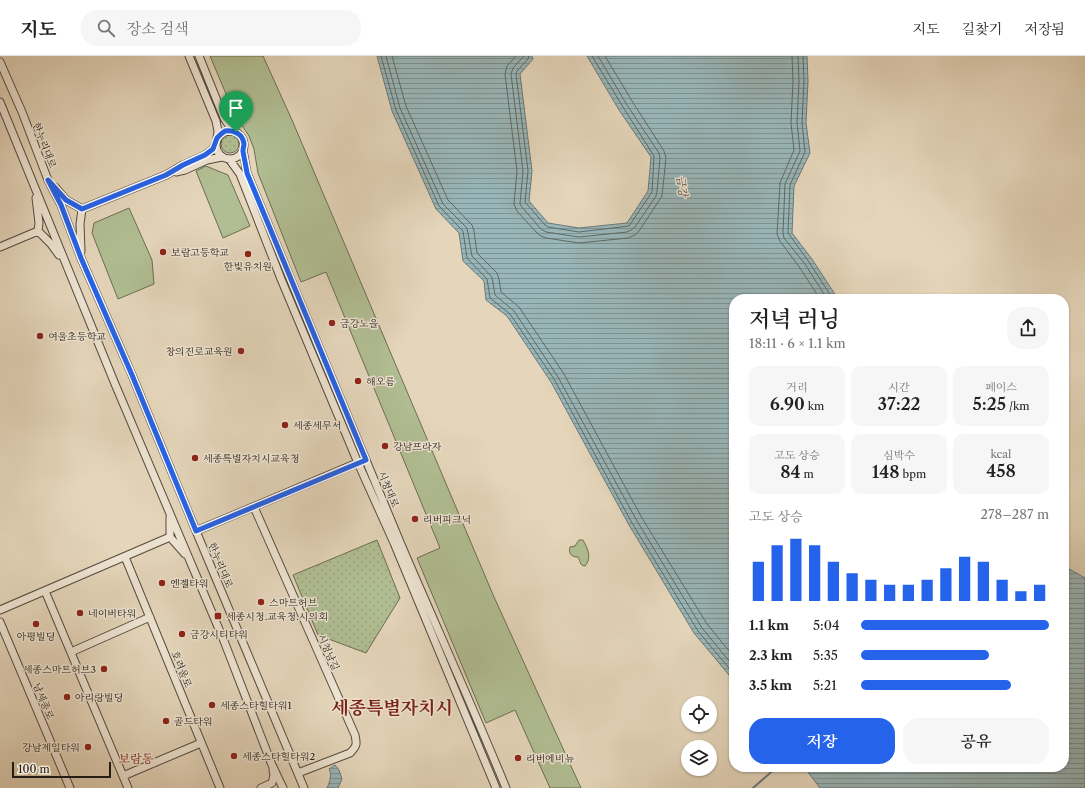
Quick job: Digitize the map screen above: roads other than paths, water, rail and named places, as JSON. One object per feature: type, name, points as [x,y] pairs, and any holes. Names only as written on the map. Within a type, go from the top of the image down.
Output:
[{"type":"street","points":[[166,175],[205,155],[213,149],[218,131],[216,121],[189,56]]},
{"type":"street","points":[[82,209],[166,175],[185,170],[207,160],[225,158],[233,159],[238,157],[243,150],[243,139],[230,127],[224,118],[199,56]]},
{"type":"street","name":"한누리대로","points":[[0,62],[22,112],[48,180],[61,205],[81,258],[132,375],[304,788]]},
{"type":"street","points":[[0,102],[224,641],[272,765],[283,788]]},
{"type":"street","points":[[225,158],[218,153],[216,148],[216,140],[225,131],[236,132]]},
{"type":"street","name":"시청대로","points":[[243,150],[247,173],[366,460],[442,639],[468,695],[506,788]]},
{"type":"street","name":"시청대로","points":[[225,158],[240,174],[281,279],[496,788]]},
{"type":"street","points":[[48,180],[66,200],[82,209]]},
{"type":"street","points":[[34,185],[39,223],[38,231],[66,263]]},
{"type":"street","points":[[81,258],[80,224],[82,209]]},
{"type":"street","points":[[0,247],[38,231]]},
{"type":"street","points":[[196,531],[366,460]]},
{"type":"street","name":"시청남길","points":[[254,506],[352,728],[356,742],[355,747],[350,753],[298,773]]},
{"type":"street","points":[[169,511],[170,537],[189,559]]},
{"type":"street","points":[[0,610],[170,537]]},
{"type":"street","name":"호려울로","points":[[125,557],[220,788]]},
{"type":"street","points":[[44,591],[128,788]]},
{"type":"street","points":[[71,652],[150,617]]},
{"type":"street","name":"남세종로","points":[[0,622],[70,788]]},
{"type":"street","points":[[123,776],[201,742]]},
{"type":"street","points":[[272,765],[274,775],[272,784]]},
{"type":"street","points":[[261,788],[272,784]]},
{"type":"street","points":[[272,784],[278,788]]},
{"type":"water","name":"금강","points":[[377,56],[532,56],[533,59],[520,74],[532,171],[529,201],[548,223],[579,228],[627,223],[648,191],[651,157],[619,110],[587,56],[807,56],[808,81],[806,123],[810,153],[794,186],[792,233],[812,259],[835,294],[729,294],[729,675],[694,633],[629,525],[551,382],[507,316],[486,300],[484,281],[463,261],[459,233],[436,209],[392,111]]},
{"type":"water","points":[[1069,569],[1085,578],[1085,788],[820,788],[808,772],[1069,772]]},
{"type":"water","points":[[335,765],[339,770],[342,779],[338,788],[327,788],[330,778],[329,769]]},
{"type":"waterway","points":[[753,788],[771,772]]},
{"type":"place","name":"보람고등학교","points":[[163,252]]},
{"type":"place","name":"한빛유치원","points":[[248,254]]},
{"type":"place","name":"금강노을","points":[[332,323]]},
{"type":"place","name":"여울초등학교","points":[[40,336]]},
{"type":"place","name":"창의진로교육원","points":[[241,351]]},
{"type":"place","name":"해오름","points":[[358,381]]},
{"type":"place","name":"세종세무서","points":[[285,425]]},
{"type":"place","name":"강남프라자","points":[[385,446]]},
{"type":"place","name":"세종특별자치시교육청","points":[[195,458]]},
{"type":"place","name":"리버피크닉","points":[[415,519]]},
{"type":"place","name":"엔젤타워","points":[[162,583]]},
{"type":"place","name":"스마트허브","points":[[261,602]]},
{"type":"place","name":"네이버타워","points":[[80,613]]},
{"type":"place","name":"세종시청.교육청.시의회","points":[[218,616]]},
{"type":"place","name":"아평빌딩","points":[[36,624]]},
{"type":"place","name":"금강시티타워","points":[[182,634]]},
{"type":"place","name":"세종스마트허브3","points":[[104,669]]},
{"type":"place","name":"아리랑빌딩","points":[[67,697]]},
{"type":"place","name":"세종스타힐타워1","points":[[212,705]]},
{"type":"place","name":"골드타워","points":[[166,721]]},
{"type":"place","name":"강남제일타워","points":[[88,747]]},
{"type":"place","name":"세종스타힐타워2","points":[[234,756]]},
{"type":"place","name":"리버에비뉴","points":[[518,758]]},
{"type":"district","name":"세종특별자치시","points":[[392,708]]},
{"type":"district","name":"보람동","points":[[136,759]]}]
